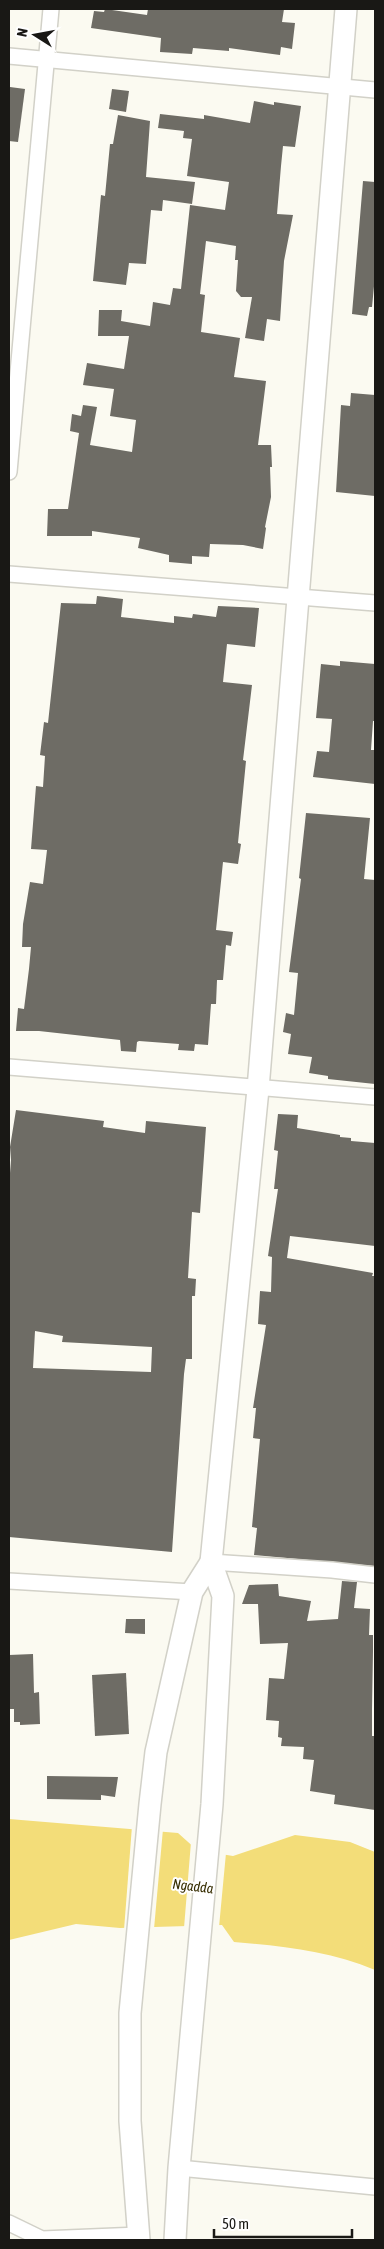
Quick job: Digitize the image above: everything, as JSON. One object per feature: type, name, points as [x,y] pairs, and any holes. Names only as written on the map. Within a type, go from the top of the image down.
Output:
[{"type":"main road","points":[[175,2240],[179,2168],[212,1804],[223,1596],[211,1562],[258,1089],[346,9]]},
{"type":"main road","points":[[139,2238],[130,2121],[130,2013],[150,1804],[156,1752],[192,1592],[211,1562]]},
{"type":"street","points":[[9,472],[52,9]]},
{"type":"street","points":[[9,56],[375,90]]},
{"type":"street","points":[[9,574],[375,603]]},
{"type":"street","points":[[9,1067],[258,1089],[375,1097]]},
{"type":"street","points":[[211,1562],[332,1570],[375,1575]]},
{"type":"street","points":[[9,1581],[192,1592]]},
{"type":"street","points":[[179,2168],[375,2187]]},
{"type":"street","points":[[9,2223],[42,2240],[139,2238]]},
{"type":"water","name":"Ngadda","points":[[9,1819],[178,1833],[197,1850],[233,1856],[295,1835],[350,1842],[375,1852],[375,1970],[324,1954],[234,1942],[222,1925],[120,1928],[76,1924],[9,1940]]},
{"type":"pier","points":[[132,1826],[163,1829],[154,1929],[124,1930]]},
{"type":"pier","points":[[191,1842],[198,1848],[226,1853],[219,1927],[184,1928]]},
{"type":"building","points":[[105,9],[147,15],[148,9],[284,9],[282,22],[295,23],[292,49],[281,47],[280,55],[229,48],[229,51],[193,48],[192,54],[160,52],[161,38],[91,28],[94,11],[104,12]]},
{"type":"building","points":[[10,87],[25,89],[18,142],[9,141]]},
{"type":"building","points":[[112,89],[129,91],[126,112],[109,109]]},
{"type":"building","points":[[254,101],[274,105],[274,102],[301,106],[295,147],[283,146],[281,166],[277,214],[293,215],[284,261],[280,321],[267,319],[264,341],[245,338],[252,297],[241,297],[236,291],[238,260],[235,260],[236,246],[206,241],[200,294],[205,295],[201,332],[240,338],[234,377],[266,381],[258,445],[271,445],[272,467],[270,467],[271,497],[263,549],[243,545],[210,544],[209,557],[192,556],[192,564],[169,562],[169,555],[138,548],[140,538],[92,531],[92,536],[47,536],[48,509],[68,509],[79,433],[70,431],[72,414],[81,416],[83,405],[97,407],[90,445],[132,452],[136,420],[110,416],[114,389],[83,385],[87,363],[124,369],[129,336],[98,336],[99,310],[122,310],[121,321],[150,326],[153,302],[170,305],[173,288],[181,289],[190,205],[225,210],[229,182],[187,176],[192,139],[183,138],[184,131],[158,128],[160,114],[204,119],[204,115],[250,123]]},
{"type":"building","points":[[118,115],[150,121],[146,177],[195,182],[192,204],[163,200],[162,211],[151,210],[146,264],[129,263],[126,285],[93,281],[101,195],[105,196],[110,144],[113,144]]},
{"type":"building","points":[[363,181],[375,182],[375,276],[372,307],[369,307],[367,316],[352,314]]},
{"type":"building","points":[[351,393],[375,395],[375,496],[336,492],[341,405],[350,406]]},
{"type":"building","points":[[97,596],[123,599],[121,617],[174,623],[174,616],[192,618],[193,614],[216,617],[218,606],[259,608],[255,647],[227,644],[223,682],[252,685],[243,760],[246,761],[238,843],[241,844],[238,864],[223,862],[216,930],[233,932],[231,946],[226,945],[223,980],[217,980],[216,1004],[211,1004],[208,1045],[195,1044],[194,1051],[178,1050],[179,1044],[139,1041],[137,1042],[136,1052],[121,1051],[120,1040],[39,1031],[16,1031],[18,1008],[24,1009],[29,969],[31,947],[22,947],[23,924],[30,882],[43,884],[47,850],[31,849],[36,786],[43,787],[45,756],[40,755],[44,722],[48,723],[61,603],[96,604]]},
{"type":"building","points":[[340,661],[375,664],[375,721],[373,721],[371,750],[375,750],[375,784],[313,777],[317,751],[329,752],[332,719],[316,718],[321,664],[340,666]]},
{"type":"building","points":[[306,813],[370,818],[364,879],[375,880],[375,1084],[328,1079],[328,1076],[309,1073],[312,1057],[288,1054],[291,1034],[283,1032],[286,1013],[294,1015],[298,973],[289,972],[301,879],[299,878]]},
{"type":"building","points":[[16,1110],[104,1121],[103,1127],[145,1133],[146,1121],[206,1127],[200,1213],[192,1212],[188,1278],[196,1279],[195,1296],[192,1296],[192,1359],[186,1359],[184,1374],[172,1552],[9,1537],[10,1147]],"holes":[[[35,1331],[63,1336],[62,1342],[152,1347],[151,1372],[33,1368]]]},
{"type":"building","points":[[278,1114],[298,1115],[297,1128],[340,1135],[340,1137],[351,1138],[351,1141],[375,1143],[375,1246],[290,1236],[287,1258],[373,1273],[372,1276],[375,1276],[375,1566],[254,1555],[257,1528],[252,1527],[260,1439],[253,1438],[256,1408],[253,1408],[266,1325],[258,1324],[260,1291],[271,1292],[272,1257],[268,1256],[278,1189],[274,1189],[278,1151],[274,1150]]},
{"type":"building","points":[[342,1581],[357,1582],[354,1608],[370,1609],[369,1635],[373,1635],[372,1736],[375,1736],[375,1810],[334,1804],[335,1795],[310,1791],[314,1760],[303,1759],[304,1747],[281,1746],[282,1738],[278,1737],[279,1721],[266,1720],[269,1678],[284,1679],[288,1643],[260,1644],[258,1604],[242,1604],[249,1585],[278,1584],[279,1596],[311,1601],[307,1621],[338,1619]]},
{"type":"building","points":[[126,1619],[145,1619],[145,1634],[125,1633]]},
{"type":"building","points":[[33,1654],[34,1693],[39,1692],[40,1724],[20,1725],[20,1722],[14,1722],[14,1709],[9,1709],[9,1655]]},
{"type":"building","points":[[126,1673],[129,1734],[95,1736],[92,1675]]},
{"type":"building","points":[[47,1776],[118,1777],[115,1797],[101,1795],[101,1800],[47,1799]]}]
